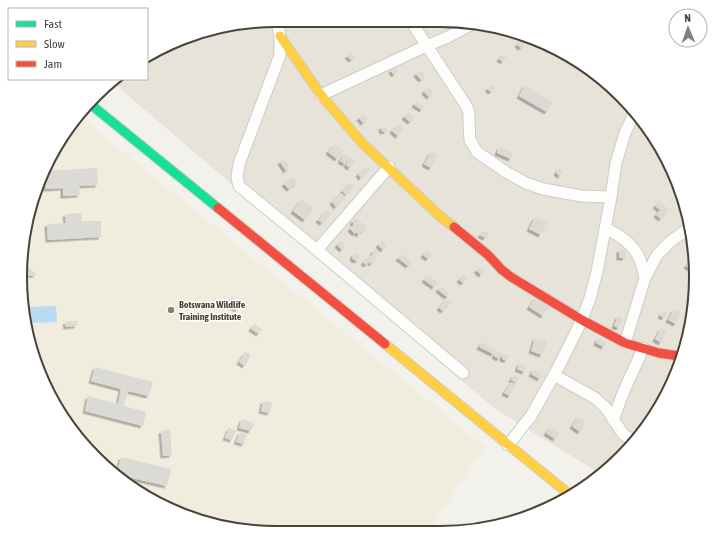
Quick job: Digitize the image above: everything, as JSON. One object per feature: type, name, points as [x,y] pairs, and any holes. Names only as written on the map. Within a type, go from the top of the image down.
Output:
[{"type":"street","points":[[278,27],[280,54],[239,164],[237,177],[239,186],[463,373]]},
{"type":"street","points":[[414,27],[467,107],[469,113],[470,140],[477,152],[506,172],[526,183],[543,189],[581,196],[611,197]]},
{"type":"street","points":[[321,95],[464,28]]},
{"type":"street","points":[[280,36],[321,95],[362,142],[442,218],[488,255],[502,270],[582,320],[625,343],[659,353],[676,356]]},
{"type":"street","points":[[93,107],[565,492]]},
{"type":"street","points":[[508,445],[531,416],[582,320],[597,272],[616,163],[625,133],[632,118]]},
{"type":"street","points":[[317,250],[388,167]]},
{"type":"street","points":[[605,228],[633,247],[640,258],[646,278]]},
{"type":"street","points":[[625,343],[646,278],[658,255],[671,241],[685,231]]},
{"type":"street","points":[[613,420],[643,348]]},
{"type":"street","points":[[554,375],[595,398],[606,408],[623,434],[629,438]]},
{"type":"shaded area","points":[[276,27],[440,27],[472,29],[520,40],[564,60],[604,89],[627,112],[647,138],[663,166],[676,196],[687,244],[689,276],[687,309],[676,357],[656,401],[647,415],[616,453],[595,471],[495,409],[116,86],[124,80],[148,80],[148,63],[181,46],[196,40],[244,29]]},
{"type":"shaded area","name":"Botswana Wildlife Training Institute","points":[[83,119],[485,447],[431,526],[276,526],[244,524],[228,521],[196,513],[166,500],[138,484],[112,464],[89,441],[60,401],[40,357],[29,309],[27,276],[29,244],[40,196],[60,152]]},
{"type":"water","points":[[56,306],[57,322],[32,323],[29,307]]},
{"type":"building","points":[[521,40],[526,43],[521,48],[517,45]]},
{"type":"building","points":[[352,53],[355,57],[351,60],[347,56]]},
{"type":"building","points":[[503,54],[506,57],[503,62],[499,59]]},
{"type":"building","points":[[395,67],[398,71],[394,75],[391,71]]},
{"type":"building","points":[[421,70],[426,76],[421,80],[416,74]]},
{"type":"building","points":[[492,85],[495,88],[491,92],[487,89]]},
{"type":"building","points":[[525,85],[553,102],[547,112],[519,96]]},
{"type":"building","points":[[428,87],[434,92],[429,97],[424,92]]},
{"type":"building","points":[[417,101],[424,106],[422,110],[414,105]]},
{"type":"building","points":[[409,112],[415,117],[410,122],[404,117]]},
{"type":"building","points":[[364,114],[368,119],[363,123],[359,118]]},
{"type":"building","points":[[398,124],[404,128],[398,136],[392,131]]},
{"type":"building","points":[[386,126],[387,131],[382,132],[381,127]]},
{"type":"building","points":[[334,144],[343,151],[337,159],[328,152]]},
{"type":"building","points":[[499,147],[513,152],[511,159],[497,153]]},
{"type":"building","points":[[431,152],[438,155],[431,168],[424,164]]},
{"type":"building","points":[[344,154],[349,157],[345,164],[340,161]]},
{"type":"building","points":[[350,157],[355,160],[350,168],[346,165]]},
{"type":"building","points":[[284,159],[290,167],[286,171],[280,162]]},
{"type":"building","points":[[367,166],[370,169],[361,178],[358,174]]},
{"type":"building","points":[[97,168],[98,185],[79,186],[80,195],[63,196],[63,188],[46,189],[46,182],[51,171]]},
{"type":"building","points":[[559,168],[563,171],[560,176],[556,173]]},
{"type":"building","points":[[293,177],[298,182],[289,189],[284,184]]},
{"type":"building","points":[[350,182],[354,186],[346,195],[342,191]]},
{"type":"building","points":[[341,193],[346,197],[336,207],[332,202]]},
{"type":"building","points":[[301,199],[314,208],[305,220],[293,211]]},
{"type":"building","points":[[660,201],[669,210],[661,219],[656,215],[660,210],[655,206]]},
{"type":"building","points":[[327,210],[331,214],[322,223],[318,220]]},
{"type":"building","points":[[82,213],[82,221],[101,221],[101,237],[48,240],[47,224],[66,223],[65,214]]},
{"type":"building","points":[[535,217],[547,222],[541,235],[529,229]]},
{"type":"building","points":[[356,218],[367,227],[359,235],[356,232],[355,234],[350,229],[354,224],[352,222]]},
{"type":"building","points":[[485,230],[489,234],[485,238],[480,235]]},
{"type":"building","points":[[341,241],[346,245],[342,250],[337,245]]},
{"type":"building","points":[[382,241],[387,245],[383,250],[378,245]]},
{"type":"building","points":[[375,249],[379,253],[375,258],[376,259],[371,264],[370,262],[366,265],[363,262],[373,254],[372,253]]},
{"type":"building","points":[[427,250],[432,254],[428,259],[423,255]]},
{"type":"building","points":[[619,250],[626,250],[625,258],[619,258]]},
{"type":"building","points":[[356,253],[359,254],[359,260],[356,261],[353,260],[352,257],[353,254]]},
{"type":"building","points":[[403,254],[412,262],[408,266],[398,258]]},
{"type":"building","points":[[28,266],[37,275],[27,276]]},
{"type":"building","points":[[482,267],[485,270],[481,275],[476,270]]},
{"type":"building","points":[[428,275],[438,282],[434,287],[424,280]]},
{"type":"building","points":[[463,275],[467,279],[463,283],[459,280]]},
{"type":"building","points":[[441,286],[450,294],[447,297],[438,290]]},
{"type":"building","points":[[232,297],[242,304],[237,310],[228,304]]},
{"type":"building","points":[[536,297],[550,306],[543,316],[529,307]]},
{"type":"building","points":[[446,299],[451,303],[443,311],[439,308]]},
{"type":"building","points":[[674,309],[681,313],[676,324],[668,320]]},
{"type":"building","points":[[663,311],[667,313],[664,318],[660,316]]},
{"type":"building","points":[[618,316],[623,318],[619,328],[614,326]]},
{"type":"building","points":[[77,321],[77,326],[66,327],[65,322]]},
{"type":"building","points":[[254,324],[262,329],[259,334],[251,329]]},
{"type":"building","points":[[661,328],[667,331],[661,343],[655,339]]},
{"type":"building","points":[[535,338],[547,341],[542,355],[531,351]]},
{"type":"building","points":[[598,338],[606,342],[604,347],[596,343]]},
{"type":"building","points":[[482,342],[496,350],[493,354],[479,347]]},
{"type":"building","points":[[497,351],[502,354],[499,359],[494,356]]},
{"type":"building","points":[[245,352],[251,355],[245,366],[239,362]]},
{"type":"building","points":[[505,354],[508,357],[505,360],[502,357]]},
{"type":"building","points":[[520,363],[527,367],[524,372],[517,369]]},
{"type":"building","points":[[95,367],[153,382],[149,396],[128,391],[124,406],[146,412],[143,426],[85,411],[88,396],[118,404],[121,389],[91,381]]},
{"type":"building","points":[[534,369],[542,374],[540,379],[531,374]]},
{"type":"building","points":[[514,375],[519,378],[516,383],[511,380]]},
{"type":"building","points":[[511,382],[516,385],[510,396],[504,393]]},
{"type":"building","points":[[263,401],[272,402],[270,413],[261,411]]},
{"type":"building","points":[[578,417],[586,422],[580,432],[572,426]]},
{"type":"building","points":[[242,419],[254,423],[251,431],[239,428]]},
{"type":"building","points":[[550,427],[559,433],[555,439],[546,433]]},
{"type":"building","points":[[229,428],[236,431],[232,440],[225,438]]},
{"type":"building","points":[[170,430],[172,455],[163,456],[161,431]]},
{"type":"building","points":[[240,432],[247,434],[244,444],[236,442]]},
{"type":"building","points":[[121,457],[171,469],[167,486],[129,477],[118,469]]},
{"type":"traffic: fast","points":[[94,107],[218,208]]},
{"type":"traffic: slow","points":[[280,36],[321,95],[362,143],[442,218],[454,227]]},
{"type":"traffic: slow","points":[[385,344],[566,492]]},
{"type":"traffic: jam","points":[[218,208],[385,344]]},
{"type":"traffic: jam","points":[[454,227],[488,255],[511,277],[582,320],[625,343],[659,353],[676,356]]},
{"type":"place","name":"Botswana Wildlife Training Institute","points":[[171,310]]}]
